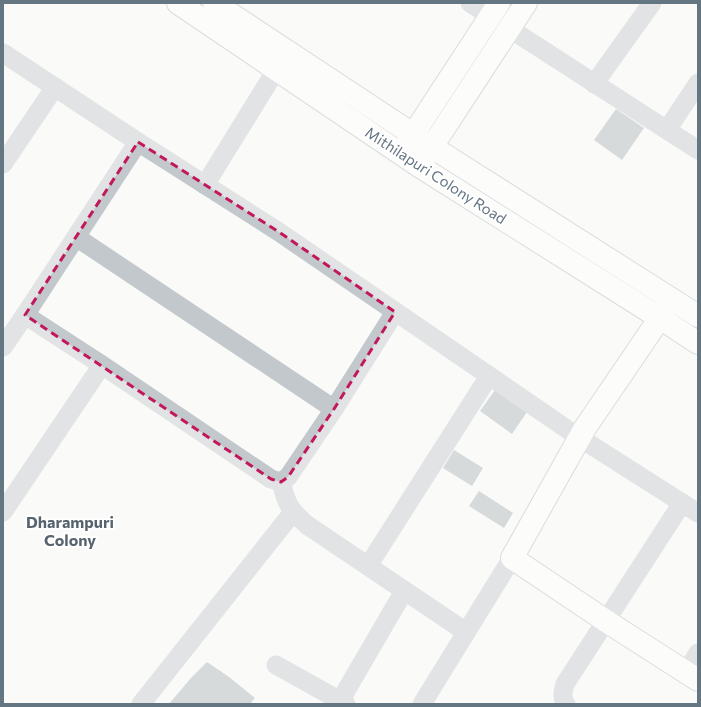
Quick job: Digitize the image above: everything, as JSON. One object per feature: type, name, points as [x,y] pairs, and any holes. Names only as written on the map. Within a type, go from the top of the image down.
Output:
[{"type":"street","name":"Mithilapuri Colony Road","points":[[178,3],[413,135],[698,316]]},
{"type":"street","name":"Mithilapuri Colony Road","points":[[214,3],[281,61],[419,166],[698,343]]},
{"type":"street","points":[[470,3],[494,10],[509,28],[698,150]]},
{"type":"street","points":[[419,166],[526,3]]},
{"type":"street","points":[[594,84],[652,3]]},
{"type":"street","points":[[401,153],[494,10]]},
{"type":"street","points":[[3,53],[138,142],[279,232],[580,438],[690,508],[606,621],[565,684],[562,693],[566,704]]},
{"type":"street","points":[[205,185],[281,61]]},
{"type":"street","points":[[667,130],[698,83]]},
{"type":"street","points":[[3,164],[55,87]]},
{"type":"street","points":[[3,347],[138,142]]},
{"type":"street","points":[[76,237],[334,409]]},
{"type":"street","points":[[422,704],[512,558],[580,438],[673,300]]},
{"type":"street","points":[[281,482],[291,474],[395,312]]},
{"type":"street","points":[[25,315],[271,479],[281,482]]},
{"type":"street","points":[[3,512],[102,365]]},
{"type":"street","points":[[368,566],[489,376]]},
{"type":"street","points":[[281,482],[286,499],[293,512],[307,525],[466,632]]},
{"type":"street","points":[[141,704],[293,512]]},
{"type":"street","points":[[512,558],[692,677],[698,654]]},
{"type":"street","points":[[276,665],[343,702],[404,591]]},
{"type":"highlighted area","points":[[138,142],[279,232],[395,312],[334,409],[288,477],[281,482],[271,479],[25,315]]},
{"type":"building","points":[[616,109],[644,128],[622,160],[594,140]]},
{"type":"building","points":[[495,390],[527,412],[512,434],[480,411]]},
{"type":"building","points":[[454,450],[483,468],[472,486],[443,468]]},
{"type":"building","points":[[479,491],[513,513],[504,528],[469,506]]},
{"type":"building","points":[[207,662],[255,698],[250,704],[169,704]]},
{"type":"district","name":"Dharampuri Colony","points":[[70,530]]}]
